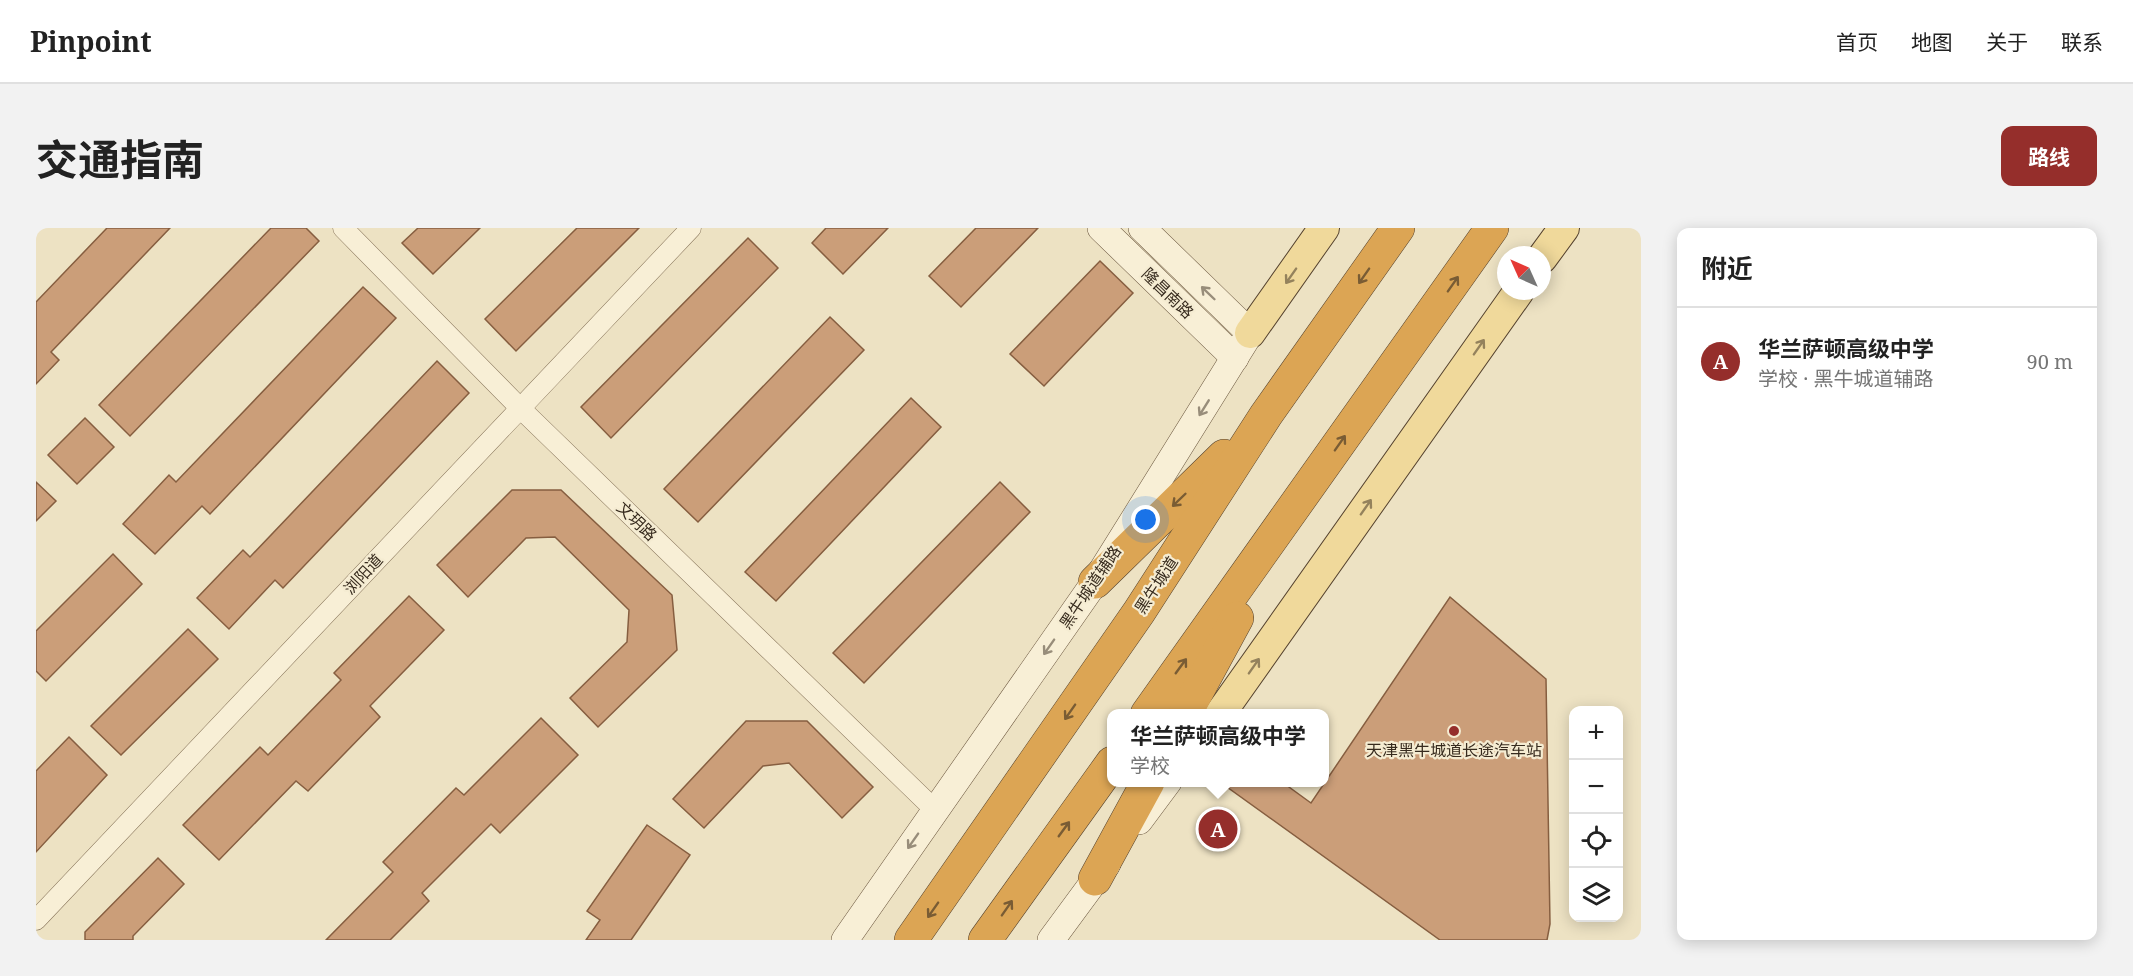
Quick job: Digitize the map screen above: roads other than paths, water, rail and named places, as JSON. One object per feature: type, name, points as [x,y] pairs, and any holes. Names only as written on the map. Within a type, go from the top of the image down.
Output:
[{"type":"highway","name":"黑牛城道","points":[[911,940],[1139,612],[1266,415],[1398,228]]},
{"type":"highway","points":[[1151,709],[1492,228]]},
{"type":"highway","points":[[1095,582],[1266,415]]},
{"type":"highway","points":[[1188,709],[1306,491]]},
{"type":"highway","points":[[985,940],[1107,770]]},
{"type":"highway","points":[[1095,879],[1146,787]]},
{"type":"main road","name":"隆昌南路","points":[[1101,228],[1235,358]]},
{"type":"main road","name":"隆昌南路","points":[[1142,228],[1250,333]]},
{"type":"main road","name":"黑牛城道辅路","points":[[845,940],[1095,582],[1250,333],[1324,228]]},
{"type":"main road","points":[[1550,246],[1563,228]]},
{"type":"main road","points":[[1224,709],[1513,300]]},
{"type":"main road","points":[[1051,940],[1165,787]]},
{"type":"street","name":"文玥路","points":[[343,228],[520,408],[935,810]]},
{"type":"street","name":"浏阳道","points":[[36,920],[691,228]]},
{"type":"place","name":"天津黑牛城道长途汽车站","points":[[1454,731]]},
{"type":"place","name":"华兰萨顿高级中学","points":[[1218,829]]}]
